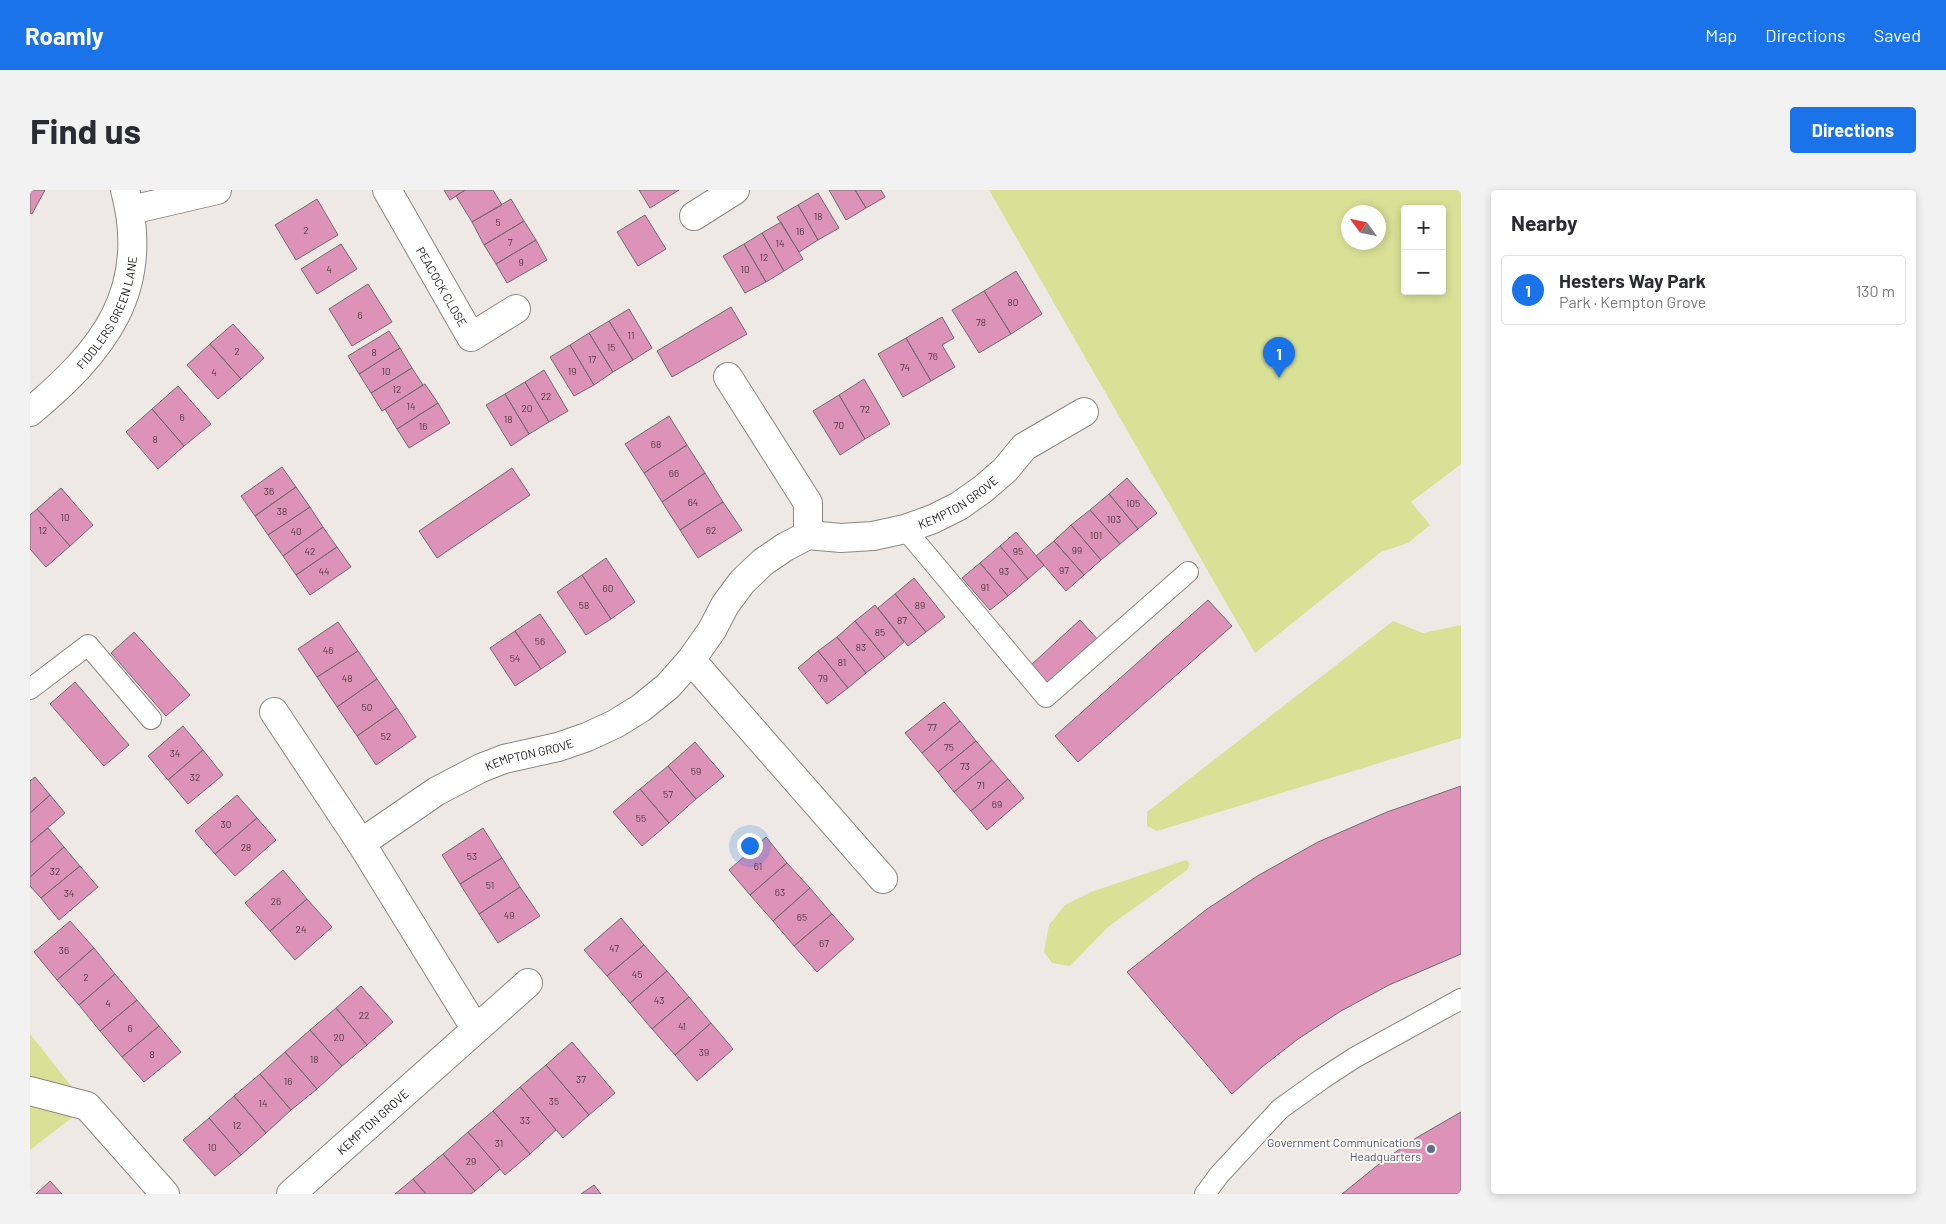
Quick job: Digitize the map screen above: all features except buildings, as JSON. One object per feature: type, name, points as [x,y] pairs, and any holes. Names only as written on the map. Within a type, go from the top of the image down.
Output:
[{"type":"street","points":[[128,200],[218,190]]},
{"type":"street","name":"PEACOCK CLOSE","points":[[386,190],[472,337],[516,309]]},
{"type":"street","points":[[694,216],[735,190]]},
{"type":"street","name":"FIDDLERS GREEN LANE","points":[[30,412],[80,367],[99,344],[115,318],[126,290],[132,260],[133,235],[128,200]]},
{"type":"street","points":[[728,377],[808,502],[808,535]]},
{"type":"street","name":"KEMPTON GROVE","points":[[361,843],[437,791],[481,768],[528,752],[558,747],[587,738],[641,708],[668,686],[692,660],[712,630],[725,604],[742,582],[763,562],[785,547],[808,535],[841,538],[873,536],[905,529],[933,519],[959,506],[983,489],[1005,470],[1024,447],[1084,412]]},
{"type":"street","points":[[692,660],[883,879]]},
{"type":"street","points":[[274,712],[361,843],[475,1028]]},
{"type":"street","name":"KEMPTON GROVE","points":[[291,1194],[475,1028],[528,983]]},
{"type":"street","points":[[30,1091],[87,1106],[165,1194]]},
{"type":"lane","points":[[905,529],[1046,697],[1188,572]]},
{"type":"lane","points":[[30,689],[88,645],[152,719]]},
{"type":"lane","points":[[1205,1194],[1219,1175],[1280,1109],[1354,1058],[1461,999]]},
{"type":"green space","points":[[989,190],[1461,190],[1461,464],[1411,502],[1430,525],[1408,543],[1381,552],[1255,653]]},
{"type":"green space","points":[[1393,621],[1423,633],[1461,625],[1461,738],[1157,831],[1147,826],[1147,812]]},
{"type":"green space","points":[[1186,860],[1190,864],[1187,870],[1108,927],[1070,966],[1052,963],[1044,952],[1049,925],[1065,905],[1091,892]]},
{"type":"green space","points":[[30,1034],[87,1106],[30,1150]]},
{"type":"place","name":"Hesters Way Park","points":[[1279,378]]},
{"type":"place","name":"Government Communications Headquarters","points":[[1431,1149]]}]
